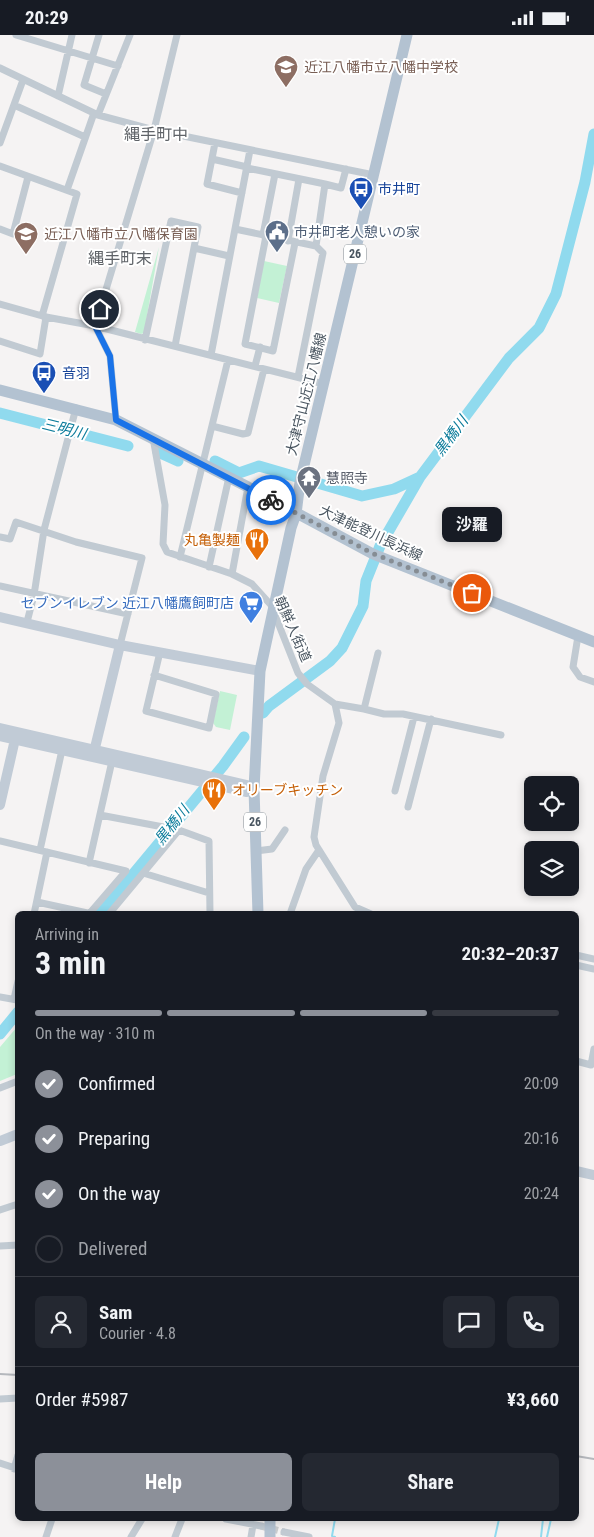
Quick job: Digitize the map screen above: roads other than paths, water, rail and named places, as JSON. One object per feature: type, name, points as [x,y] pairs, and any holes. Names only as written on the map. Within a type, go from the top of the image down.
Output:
[{"type":"main road","name":"大津守山近江八幡線","points":[[258,911],[254,789],[260,671],[291,528],[296,514],[301,478],[407,35]]},
{"type":"main road","name":"大津能登川長浜線","points":[[0,390],[116,420],[154,446],[202,464],[229,477],[374,554],[594,642]]},
{"type":"main road","points":[[266,1523],[270,1537]]},
{"type":"street","points":[[16,35],[68,53],[118,67]]},
{"type":"street","points":[[58,96],[72,35]]},
{"type":"street","points":[[99,35],[84,85],[106,94]]},
{"type":"street","points":[[67,190],[85,137],[118,67],[130,35]]},
{"type":"street","points":[[116,420],[110,356],[95,326],[154,130],[177,35]]},
{"type":"street","points":[[0,68],[96,114],[154,130],[374,175]]},
{"type":"street","points":[[0,143],[1,131],[14,105],[23,80]]},
{"type":"street","points":[[14,105],[85,137]]},
{"type":"street","points":[[215,143],[207,185],[242,193]]},
{"type":"street","points":[[212,355],[250,149]]},
{"type":"street","points":[[212,159],[341,188],[346,169]]},
{"type":"street","points":[[0,166],[77,193],[44,316],[40,354],[0,341]]},
{"type":"street","points":[[275,174],[245,344],[273,351],[292,242],[299,179]]},
{"type":"street","points":[[0,229],[13,234],[28,177]]},
{"type":"street","points":[[316,246],[325,184]]},
{"type":"street","points":[[145,340],[170,221],[198,227],[175,346]]},
{"type":"street","points":[[235,229],[316,246],[323,253],[298,377]]},
{"type":"street","points":[[194,248],[229,255]]},
{"type":"street","points":[[0,304],[324,384]]},
{"type":"street","points":[[255,366],[260,347]]},
{"type":"street","points":[[180,557],[228,360]]},
{"type":"street","points":[[212,426],[243,434],[248,433],[264,369]]},
{"type":"street","points":[[27,622],[34,595],[44,530],[76,409]]},
{"type":"street","name":"朝鮮人街道","points":[[154,446],[165,505],[163,544],[167,551],[232,574],[252,584],[266,599],[274,613],[298,673],[308,684],[335,704]]},
{"type":"street","points":[[209,567],[229,477]]},
{"type":"street","points":[[232,574],[248,487]]},
{"type":"street","points":[[0,537],[10,539],[16,523],[44,530],[76,542],[142,558],[94,754]]},
{"type":"street","points":[[0,586],[34,595],[128,614]]},
{"type":"street","points":[[0,617],[120,645],[260,671]]},
{"type":"street","points":[[578,636],[573,667],[580,677],[594,682]]},
{"type":"street","points":[[154,675],[216,693],[209,728],[146,711],[154,675],[160,652]]},
{"type":"street","points":[[364,709],[378,653]]},
{"type":"street","points":[[364,911],[355,907],[319,850],[314,837],[323,776],[339,723],[335,704],[384,714],[403,714],[431,719],[501,735]]},
{"type":"street","points":[[395,791],[414,717]]},
{"type":"street","points":[[408,807],[431,719]]},
{"type":"street","points":[[0,728],[16,736],[62,750],[94,754],[112,761],[201,778]]},
{"type":"street","points":[[0,736],[16,736],[220,782],[248,792],[254,789]]},
{"type":"street","points":[[0,805],[16,736]]},
{"type":"street","points":[[35,911],[62,750]]},
{"type":"street","points":[[89,863],[112,761]]},
{"type":"street","points":[[100,815],[179,830],[209,841],[210,911]]},
{"type":"street","points":[[111,911],[179,830]]},
{"type":"street","points":[[256,851],[272,849],[284,830]]},
{"type":"street","points":[[0,841],[126,871],[93,911]]},
{"type":"street","points":[[291,911],[306,869],[319,850]]},
{"type":"street","points":[[142,873],[209,893]]},
{"type":"street","points":[[37,902],[77,911]]},
{"type":"street","points":[[579,956],[594,959]]},
{"type":"street","points":[[579,966],[594,969]]},
{"type":"street","points":[[0,997],[15,1000]]},
{"type":"street","points":[[579,1062],[591,1065],[594,1049]]},
{"type":"street","points":[[0,1088],[15,1082]]},
{"type":"street","points":[[0,1141],[15,1135]]},
{"type":"street","points":[[579,1172],[594,1175]]},
{"type":"street","points":[[0,1210],[15,1205]]},
{"type":"street","points":[[0,1246],[15,1245]]},
{"type":"street","points":[[0,1399],[15,1399]]},
{"type":"street","points":[[0,1463],[15,1469]]},
{"type":"street","points":[[46,1537],[51,1521]]},
{"type":"street","points":[[131,1537],[141,1521]]},
{"type":"street","points":[[175,1537],[181,1521]]},
{"type":"street","points":[[235,1521],[253,1525],[266,1523]]},
{"type":"street","points":[[251,1537],[253,1525]]},
{"type":"street","points":[[284,1532],[308,1537]]},
{"type":"waterway","name":"黒橋川","points":[[263,713],[269,706],[330,661],[342,648],[363,606],[366,581],[380,546],[420,477],[509,358],[539,328],[556,294],[585,182],[594,134]]},
{"type":"waterway","name":"三明川","points":[[0,413],[128,446]]},
{"type":"waterway","name":"三明川","points":[[158,452],[178,461]]},
{"type":"waterway","name":"三明川","points":[[215,461],[239,473],[259,466],[362,496],[394,489],[420,477]]},
{"type":"waterway","name":"黒橋川","points":[[102,911],[223,766],[244,737]]},
{"type":"waterway","name":"黒橋川","points":[[0,1034],[15,1016]]},
{"type":"waterway","points":[[335,1521],[332,1536],[335,1537]]},
{"type":"waterway","points":[[495,1537],[499,1521]]},
{"type":"waterway","points":[[541,1537],[543,1521]]},
{"type":"waterway","points":[[547,1537],[551,1521]]},
{"type":"tunnel","points":[[261,1526],[284,1532]]},
{"type":"railway","points":[[0,1374],[15,1375]]},
{"type":"railway","points":[[579,1456],[594,1459]]},
{"type":"place","name":"近江八幡市立八幡中学校","points":[[286,88]]},
{"type":"place","name":"市井町","points":[[361,210]]},
{"type":"place","name":"市井町老人憩いの家","points":[[277,253]]},
{"type":"place","name":"近江八幡市立八幡保育園","points":[[26,255]]},
{"type":"place","name":"音羽","points":[[44,394]]},
{"type":"place","name":"慧照寺","points":[[309,499]]},
{"type":"place","name":"丸亀製麺","points":[[257,561]]},
{"type":"place","name":"沙羅","points":[[472,593]]},
{"type":"place","name":"セブンイレブン 近江八幡鷹飼町店","points":[[251,624]]},
{"type":"place","name":"オリーブキッチン","points":[[214,811]]},
{"type":"district","name":"縄手町中","points":[[156,134]]},
{"type":"district","name":"縄手町末","points":[[120,258]]}]
